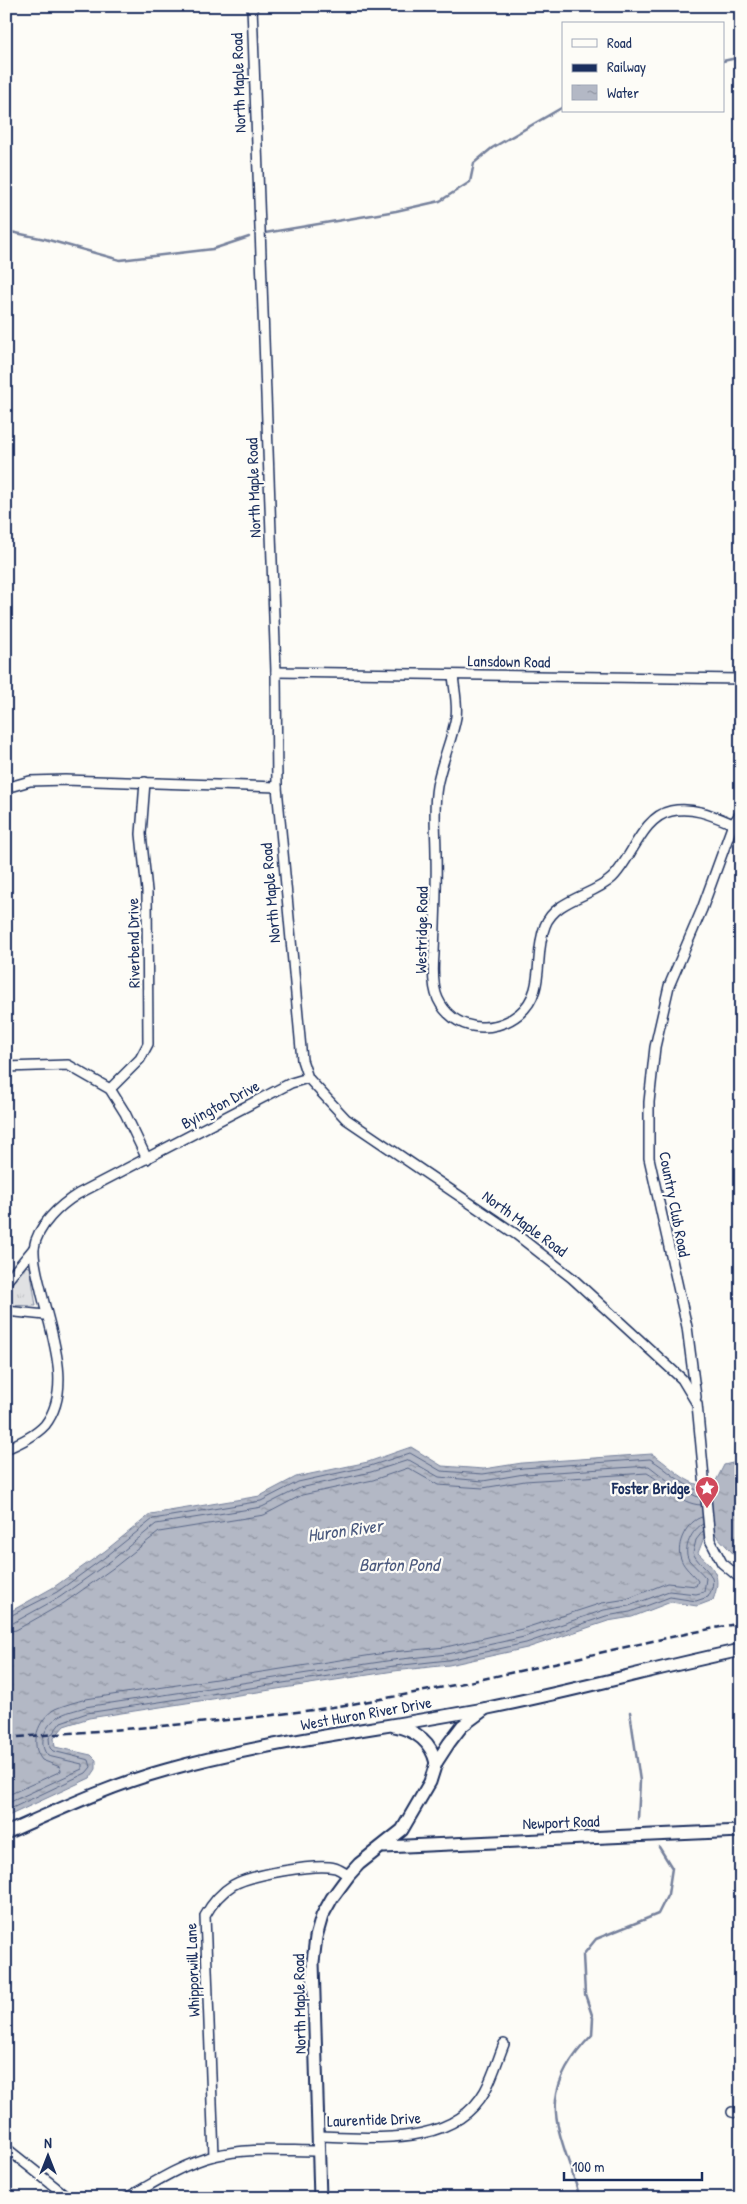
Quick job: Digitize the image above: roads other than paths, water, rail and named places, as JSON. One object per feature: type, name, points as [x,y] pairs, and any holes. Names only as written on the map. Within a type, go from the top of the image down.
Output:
[{"type":"street","name":"North Maple Road","points":[[252,6],[276,672],[277,787],[301,1051],[308,1078],[346,1119],[517,1236],[572,1278],[682,1379],[697,1404],[710,1540],[722,1563],[741,1579]]},
{"type":"street","name":"Lansdown Road","points":[[276,672],[741,679]]},
{"type":"street","name":"Westridge Road","points":[[453,675],[456,716],[437,786],[434,821],[437,897],[432,970],[437,998],[447,1012],[464,1023],[476,1028],[496,1027],[518,1014],[530,1002],[537,988],[540,942],[545,924],[556,910],[606,883],[619,871],[646,829],[658,817],[670,811],[691,810],[733,824]]},
{"type":"street","points":[[6,788],[30,781],[145,782],[277,787]]},
{"type":"street","name":"Riverbend Drive","points":[[110,1089],[140,1059],[148,1044],[147,900],[141,834],[145,782]]},
{"type":"street","name":"Country Club Road","points":[[697,1404],[687,1327],[649,1158],[648,1102],[655,1047],[669,986],[702,909],[733,824],[741,813]]},
{"type":"street","points":[[6,1067],[68,1065],[110,1089],[125,1113],[147,1159]]},
{"type":"street","name":"Byington Drive","points":[[6,1282],[34,1248],[47,1220],[63,1204],[291,1083],[308,1078]]},
{"type":"street","points":[[6,1449],[25,1440],[44,1426],[55,1408],[60,1382],[54,1346],[45,1314],[34,1248]]},
{"type":"street","points":[[6,1311],[45,1314]]},
{"type":"street","name":"West Huron River Drive","points":[[6,1833],[103,1791],[165,1770],[228,1754],[386,1724],[486,1708],[741,1650]]},
{"type":"street","name":"North Maple Road","points":[[320,2198],[313,1962],[316,1937],[322,1916],[349,1875],[402,1830],[430,1782],[436,1763],[462,1726],[486,1708]]},
{"type":"street","points":[[386,1724],[408,1729],[426,1741],[434,1753],[436,1763]]},
{"type":"street","name":"Newport Road","points":[[384,1847],[741,1831]]},
{"type":"street","name":"Whipporwill Lane","points":[[214,2156],[205,1916],[215,1899],[234,1884],[257,1877],[312,1866],[334,1868],[349,1875]]},
{"type":"street","name":"Laurentide Drive","points":[[319,2136],[412,2135],[436,2130],[456,2121],[469,2110],[484,2092],[504,2044]]},
{"type":"street","points":[[6,2148],[68,2198]]},
{"type":"street","name":"Laurentide Drive","points":[[127,2198],[166,2176],[214,2156],[255,2151],[318,2151]]},
{"type":"water","name":"Barton Pond","points":[[411,1447],[442,1466],[484,1469],[522,1463],[652,1454],[686,1479],[694,1483],[710,1486],[717,1479],[724,1465],[741,1461],[741,1562],[715,1534],[705,1535],[698,1553],[713,1569],[717,1585],[713,1600],[697,1606],[671,1602],[632,1617],[608,1621],[527,1648],[449,1665],[394,1671],[89,1718],[64,1726],[54,1738],[55,1747],[91,1755],[96,1760],[96,1769],[90,1778],[6,1817],[6,1614],[54,1587],[105,1551],[151,1514],[260,1496],[296,1477],[368,1462]]},
{"type":"waterway","points":[[724,61],[741,57]]},
{"type":"waterway","points":[[265,233],[396,211],[440,201],[470,182],[474,163],[492,148],[562,108]]},
{"type":"waterway","points":[[6,231],[45,239],[120,260],[213,249],[249,237]]},
{"type":"waterway","points":[[630,1712],[640,1781],[638,1819]]},
{"type":"waterway","points":[[580,2198],[559,2132],[556,2113],[557,2095],[562,2077],[573,2057],[592,2035],[593,2018],[585,1994],[583,1955],[596,1939],[658,1914],[668,1894],[672,1868],[659,1847]]},
{"type":"railway","points":[[6,1738],[191,1724],[329,1708],[421,1692],[741,1623]]},
{"type":"place","name":"Foster Bridge","points":[[707,1509]]},
{"type":"water label","name":"Huron River","points":[[345,1530]]}]
